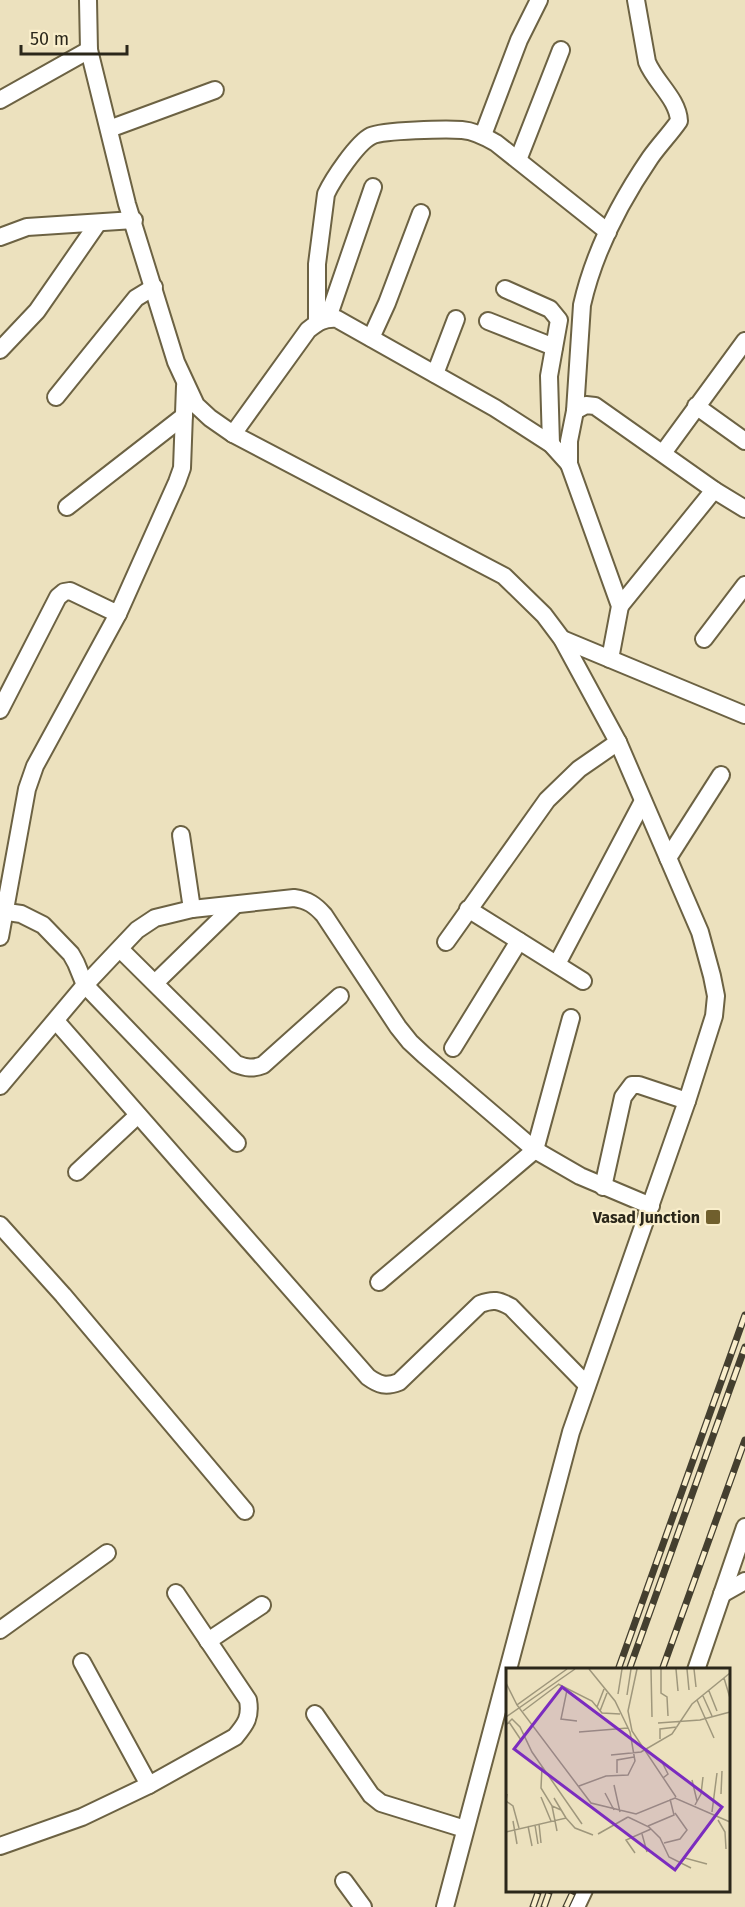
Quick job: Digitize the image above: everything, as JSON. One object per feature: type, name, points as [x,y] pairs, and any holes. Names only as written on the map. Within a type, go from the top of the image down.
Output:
[{"type":"street","points":[[88,0],[88,50],[127,204],[134,220],[176,362],[196,405],[233,434],[504,576],[544,615],[562,639],[618,742],[700,932],[712,976],[716,996],[714,1016],[651,1206],[571,1432],[508,1668]]},
{"type":"street","points":[[483,135],[519,40],[539,0]]},
{"type":"street","points":[[620,606],[569,464],[569,441],[575,411],[582,305],[586,290],[615,216],[651,158],[679,121],[679,113],[647,62],[636,0]]},
{"type":"street","points":[[0,100],[88,50]]},
{"type":"street","points":[[518,160],[561,50]]},
{"type":"street","points":[[109,129],[215,90]]},
{"type":"street","points":[[322,321],[317,264],[330,184],[363,141],[382,132],[463,130],[483,135],[608,232]]},
{"type":"street","points":[[322,321],[373,187]]},
{"type":"street","points":[[371,338],[387,303],[421,213]]},
{"type":"street","points":[[0,237],[27,227],[134,220]]},
{"type":"street","points":[[0,350],[37,311],[98,223]]},
{"type":"street","points":[[56,397],[136,298],[154,287]]},
{"type":"street","points":[[505,289],[550,309],[559,320],[549,376],[551,444]]},
{"type":"street","points":[[435,374],[456,319]]},
{"type":"street","points":[[233,434],[308,330],[322,321],[337,320],[495,408],[551,444],[569,464]]},
{"type":"street","points":[[488,321],[554,347]]},
{"type":"street","points":[[663,453],[745,341]]},
{"type":"street","points":[[0,937],[2,911],[27,789],[35,766],[118,614],[177,483],[182,468],[185,385]]},
{"type":"street","points":[[575,411],[586,405],[595,406],[714,490],[745,509]]},
{"type":"street","points":[[696,406],[745,441]]},
{"type":"street","points":[[67,507],[184,416]]},
{"type":"street","points":[[610,658],[620,606],[714,490]]},
{"type":"street","points":[[704,639],[745,585]]},
{"type":"street","points":[[0,710],[58,597],[64,592],[70,591],[118,614]]},
{"type":"street","points":[[562,639],[745,715]]},
{"type":"street","points":[[446,942],[547,800],[579,769],[618,742]]},
{"type":"street","points":[[668,858],[721,776]]},
{"type":"street","points":[[557,964],[643,801]]},
{"type":"street","points":[[181,835],[192,909]]},
{"type":"street","points":[[0,1086],[85,985],[146,923],[192,909],[294,898],[306,900],[315,905],[324,915],[410,1042],[536,1150],[579,1176],[651,1206]]},
{"type":"street","points":[[156,982],[235,905]]},
{"type":"street","points":[[468,909],[583,981]]},
{"type":"street","points":[[2,911],[21,914],[43,925],[70,954],[85,985],[237,1143]]},
{"type":"street","points":[[453,1048],[519,941]]},
{"type":"street","points":[[120,949],[156,982],[236,1064],[245,1068],[263,1065],[340,996]]},
{"type":"street","points":[[379,1282],[536,1150],[571,1018]]},
{"type":"street","points":[[56,1021],[368,1377],[378,1384],[388,1386],[399,1382],[480,1304],[491,1299],[511,1306],[587,1385]]},
{"type":"street","points":[[603,1187],[623,1097],[627,1090],[632,1085],[639,1085],[687,1101]]},
{"type":"street","points":[[77,1172],[138,1115]]},
{"type":"street","points":[[0,1225],[63,1295],[245,1511]]},
{"type":"street","points":[[697,1668],[745,1527]]},
{"type":"street","points":[[0,1630],[107,1553]]},
{"type":"street","points":[[722,1594],[745,1581]]},
{"type":"street","points":[[0,1846],[82,1816],[149,1785],[235,1737],[245,1725],[250,1713],[248,1700],[176,1593]]},
{"type":"street","points":[[208,1641],[262,1605]]},
{"type":"street","points":[[82,1662],[149,1785]]},
{"type":"street","points":[[445,1907],[506,1676]]},
{"type":"street","points":[[315,1714],[370,1796],[391,1808],[465,1830]]},
{"type":"street","points":[[344,1881],[363,1907]]},
{"type":"street","points":[[576,1907],[583,1892]]},
{"type":"railway","points":[[619,1668],[745,1315]]},
{"type":"railway","points":[[630,1668],[745,1347]]},
{"type":"railway","points":[[663,1668],[745,1440]]},
{"type":"railway","points":[[533,1907],[538,1892]]},
{"type":"railway","points":[[544,1907],[549,1892]]},
{"type":"railway","points":[[566,1907],[573,1892]]},
{"type":"place","name":"Vasad Junction","points":[[713,1217]]}]
